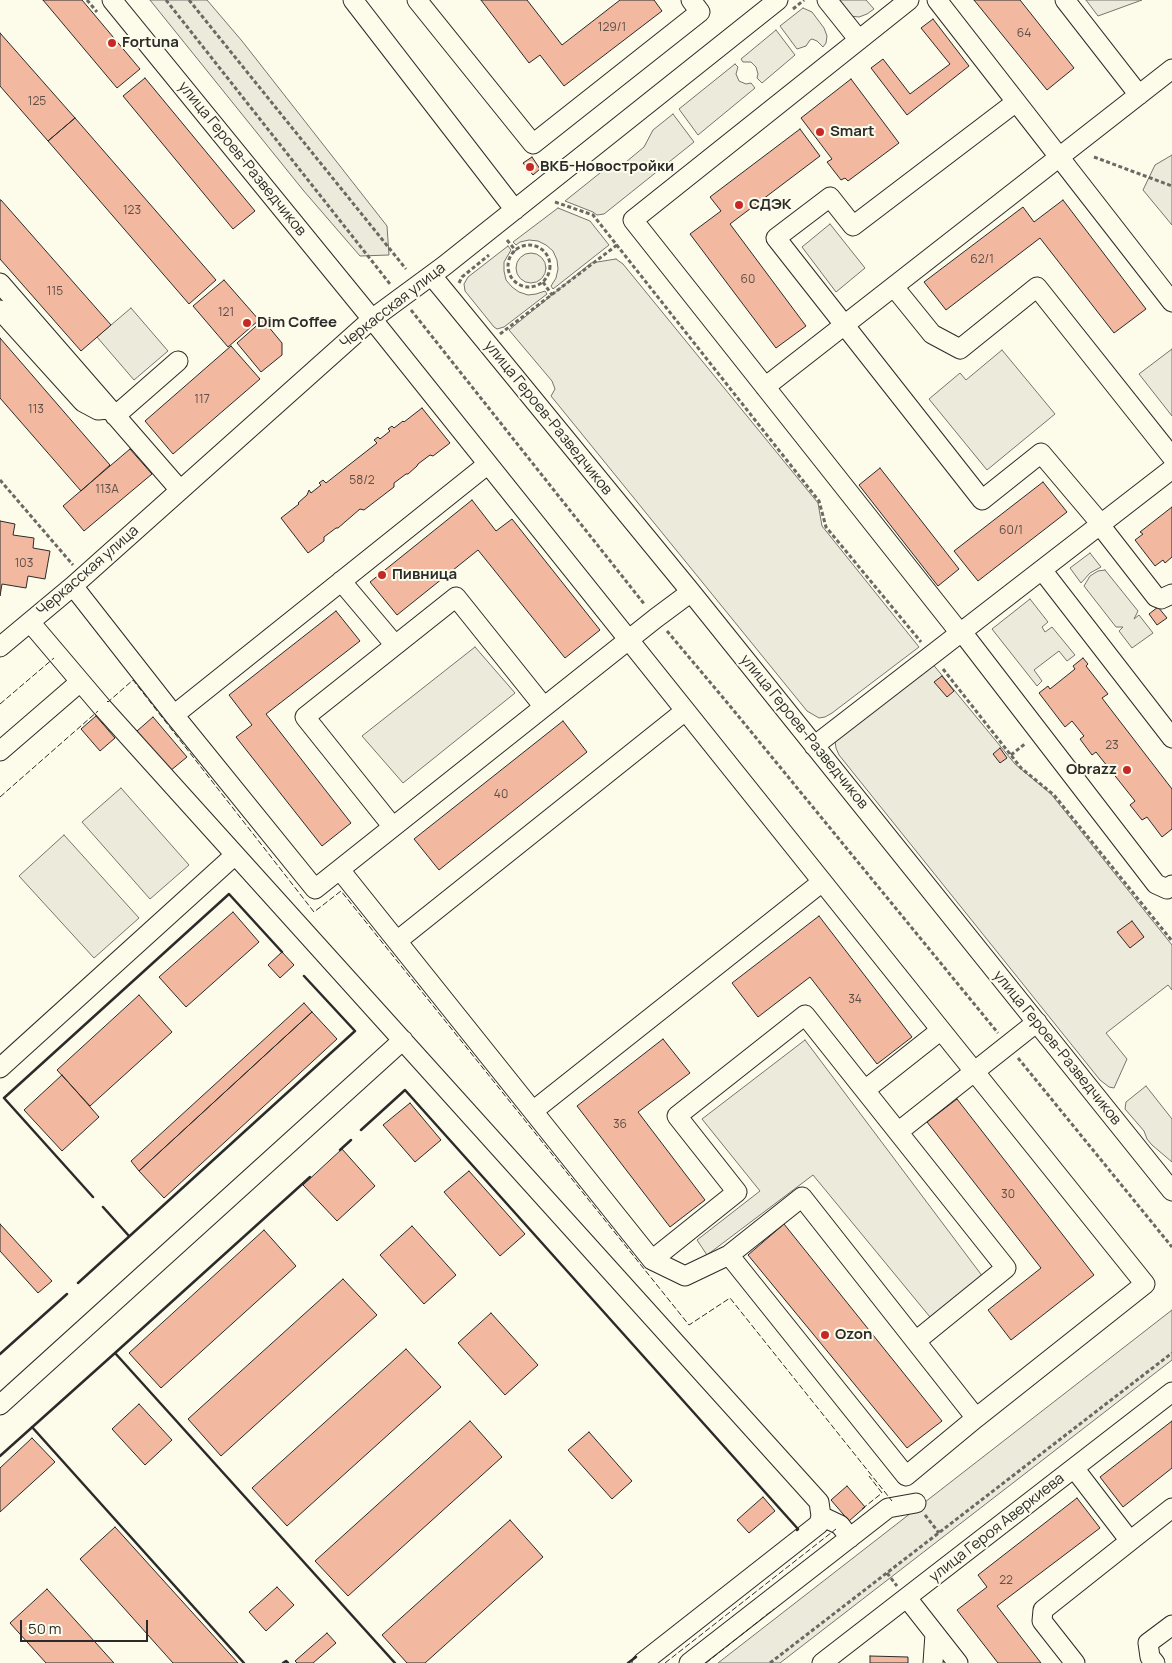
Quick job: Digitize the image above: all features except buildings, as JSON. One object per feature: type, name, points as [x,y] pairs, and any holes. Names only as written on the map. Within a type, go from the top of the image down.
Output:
[{"type":"street","name":"улица Героев-Разведчиков","points":[[112,0],[372,319],[1146,1284],[976,1418]]},
{"type":"street","points":[[353,0],[515,210]]},
{"type":"street","points":[[416,0],[533,144],[700,12],[691,0]]},
{"type":"street","points":[[827,0],[859,40]]},
{"type":"street","points":[[909,0],[633,220],[961,633],[1156,884],[1170,890]]},
{"type":"street","points":[[937,0],[1172,302]]},
{"type":"street","points":[[1065,0],[1140,95]]},
{"type":"street","name":"Черкасская улица","points":[[0,647],[73,586],[372,319],[432,276],[515,210],[784,6]]},
{"type":"street","points":[[765,387],[1172,69]]},
{"type":"street","points":[[1016,102],[853,226],[830,197],[776,238],[982,500],[1041,453],[1156,596],[1161,599],[1172,594]]},
{"type":"street","name":"улица Героев-Разведчиков","points":[[432,276],[691,592],[1172,1191]]},
{"type":"street","points":[[1,285],[180,490]]},
{"type":"street","points":[[894,287],[932,334],[960,349],[1037,287],[1172,458]]},
{"type":"street","points":[[0,310],[83,402],[98,410],[111,412],[178,361]]},
{"type":"street","points":[[174,716],[488,464]]},
{"type":"street","points":[[814,746],[1172,469]]},
{"type":"street","points":[[1042,570],[1172,738]]},
{"type":"street","points":[[341,581],[395,645]]},
{"type":"street","points":[[73,586],[174,716],[316,890],[628,639],[691,592]]},
{"type":"street","points":[[393,827],[305,717],[395,645],[456,597],[544,707]]},
{"type":"street","points":[[35,628],[80,682],[819,1502],[821,1516],[819,1524],[642,1663]]},
{"type":"street","points":[[0,751],[80,682]]},
{"type":"street","points":[[397,941],[685,711]]},
{"type":"street","points":[[0,1068],[235,854]]},
{"type":"street","points":[[340,870],[652,1260],[685,1276],[729,1255],[802,1197],[976,1418],[906,1476],[729,1255]]},
{"type":"street","points":[[534,1111],[822,882]]},
{"type":"street","points":[[652,1260],[737,1192],[677,1116],[805,1015],[1006,1268],[916,1341]]},
{"type":"street","points":[[898,1132],[1037,1022]]},
{"type":"street","points":[[865,1090],[941,1030]]},
{"type":"street","points":[[0,1404],[403,1040]]},
{"type":"street","name":"улица Героя Аверкиева","points":[[822,1663],[1172,1392]]},
{"type":"street","points":[[1074,1468],[1130,1541]]},
{"type":"street","points":[[690,1663],[888,1508],[916,1503]]},
{"type":"street","points":[[1075,1663],[1042,1621],[1044,1610],[1172,1508]]},
{"type":"street","points":[[821,1516],[840,1525],[850,1538]]},
{"type":"street","points":[[907,1598],[958,1663]]},
{"type":"street","points":[[1155,1663],[1150,1657],[1148,1643],[1172,1625]]},
{"type":"street","points":[[933,1663],[935,1634]]},
{"type":"path","points":[[166,0],[656,618],[1172,1247]]},
{"type":"path","points":[[189,0],[406,270]]},
{"type":"path","points":[[784,6],[804,0]]},
{"type":"path","points":[[1094,158],[1172,186]]},
{"type":"path","points":[[548,207],[562,196]]},
{"type":"path","points":[[555,202],[593,215],[819,501],[826,527],[932,655],[1021,768],[1054,795],[1172,941]]},
{"type":"path","points":[[501,246],[514,235]]},
{"type":"path","points":[[507,240],[516,251]]},
{"type":"path","points":[[529,245],[542,250],[547,255],[550,261],[550,268],[549,274],[543,282],[533,287],[526,287],[514,281],[509,269],[509,262],[516,251],[529,245]]},
{"type":"path","points":[[494,333],[502,334],[617,245]]},
{"type":"path","points":[[459,289],[462,277],[494,251]]},
{"type":"path","points":[[543,282],[552,295]]},
{"type":"path","points":[[0,480],[74,565]]},
{"type":"path","points":[[770,1663],[1172,1353]]},
{"type":"shaded area","points":[[150,0],[207,0],[242,41],[387,226],[389,255],[360,256],[303,190]]},
{"type":"shaded area","points":[[834,0],[866,0],[874,9],[859,17],[849,16]]},
{"type":"shaded area","points":[[1086,0],[1142,0],[1098,16]]},
{"type":"shaded area","points":[[803,8],[812,12],[824,28],[827,36],[823,47],[812,39],[806,46],[797,49],[780,26]]},
{"type":"shaded area","points":[[776,30],[795,55],[762,83],[757,78],[756,67],[751,62],[743,62],[741,59]]},
{"type":"shaded area","points":[[735,64],[738,67],[736,74],[739,81],[746,84],[751,83],[755,88],[698,135],[679,109]]},
{"type":"shaded area","points":[[673,114],[694,142],[604,214],[597,215],[565,201],[605,169],[620,167],[644,147],[653,130]]},
{"type":"shaded area","points":[[1172,155],[1172,225],[1143,190],[1155,165]]},
{"type":"shaded area","points":[[558,208],[590,221],[609,245],[553,289],[551,286],[556,278],[558,269],[553,251],[538,241],[529,240],[516,245],[513,242]]},
{"type":"shaded area","points":[[830,224],[865,268],[836,292],[802,247]]},
{"type":"shaded area","points":[[508,246],[511,250],[504,262],[506,280],[519,292],[528,295],[545,291],[547,294],[504,327],[497,329],[465,291],[464,284],[468,277]]},
{"type":"shaded area","points":[[531,253],[542,257],[546,268],[542,279],[531,283],[520,279],[516,268],[520,257]]},
{"type":"shaded area","points":[[616,259],[623,264],[818,503],[822,526],[919,647],[825,717],[819,718],[807,711],[551,396],[555,389],[552,381],[509,330],[591,263]]},
{"type":"shaded area","points":[[131,308],[168,351],[134,380],[97,337]]},
{"type":"shaded area","points":[[1172,349],[1172,416],[1139,374]]},
{"type":"shaded area","points":[[1002,350],[1055,414],[987,470],[929,399],[960,373],[966,380]]},
{"type":"shaded area","points":[[1090,553],[1101,567],[1090,573],[1081,583],[1070,568]]},
{"type":"shaded area","points":[[1105,570],[1138,611],[1134,619],[1139,615],[1153,633],[1132,648],[1119,631],[1123,627],[1116,627],[1084,586],[1090,576],[1098,571]]},
{"type":"shaded area","points":[[1030,599],[1048,622],[1042,627],[1045,632],[1052,627],[1075,655],[1067,661],[1059,651],[1034,670],[1042,681],[1037,686],[992,629]]},
{"type":"shaded area","points":[[475,647],[515,693],[403,783],[362,736]]},
{"type":"shaded area","points":[[931,662],[1015,764],[1051,794],[1172,945],[1172,990],[1168,985],[1106,1033],[1127,1059],[1114,1088],[1109,1087],[1100,1080],[839,755],[835,741]]},
{"type":"shaded area","points":[[121,788],[189,865],[150,899],[82,822]]},
{"type":"shaded area","points":[[64,835],[139,918],[94,958],[19,876]]},
{"type":"shaded area","points":[[805,1040],[983,1277],[930,1317],[813,1175],[707,1255],[697,1240],[760,1191],[702,1119]]},
{"type":"shaded area","points":[[1146,1086],[1172,1119],[1172,1162],[1152,1145],[1144,1131],[1125,1109],[1126,1102]]},
{"type":"shaded area","points":[[1172,1310],[1172,1360],[780,1663],[718,1663]]},
{"type":"fence","points":[[0,704],[54,658]]},
{"type":"fence","points":[[107,701],[133,680],[314,912],[341,891],[689,1325],[730,1298],[892,1501]]},
{"type":"fence","points":[[0,797],[98,711]]},
{"type":"fence","points":[[862,1509],[882,1493],[869,1476]]},
{"type":"fence","points":[[665,1663],[836,1529]]},
{"type":"fence","points":[[706,1663],[774,1609]]},
{"type":"wall","points":[[93,1197],[4,1098],[229,894],[282,952]]},
{"type":"wall","points":[[78,1283],[355,1031],[304,976]]},
{"type":"wall","points":[[361,1130],[405,1090],[797,1530]]},
{"type":"wall","points":[[340,1150],[351,1140]]},
{"type":"wall","points":[[310,1177],[115,1353],[395,1663]]},
{"type":"wall","points":[[103,1207],[129,1236]]},
{"type":"wall","points":[[0,1354],[67,1294]]},
{"type":"wall","points":[[0,1456],[115,1353]]},
{"type":"wall","points":[[32,1427],[244,1663]]},
{"type":"wall","points":[[628,1663],[636,1657]]},
{"type":"wall","points":[[283,1663],[286,1661],[288,1663]]},
{"type":"place","name":"Fortuna","points":[[112,43]]},
{"type":"place","name":"Smart","points":[[820,132]]},
{"type":"place","name":"ВКБ-Новостройки","points":[[530,167]]},
{"type":"place","name":"СДЭК","points":[[739,205]]},
{"type":"place","name":"Dim Coffee","points":[[247,323]]},
{"type":"place","name":"Пивница","points":[[382,575]]},
{"type":"place","name":"Obrazz","points":[[1127,770]]},
{"type":"place","name":"Ozon","points":[[825,1335]]}]
